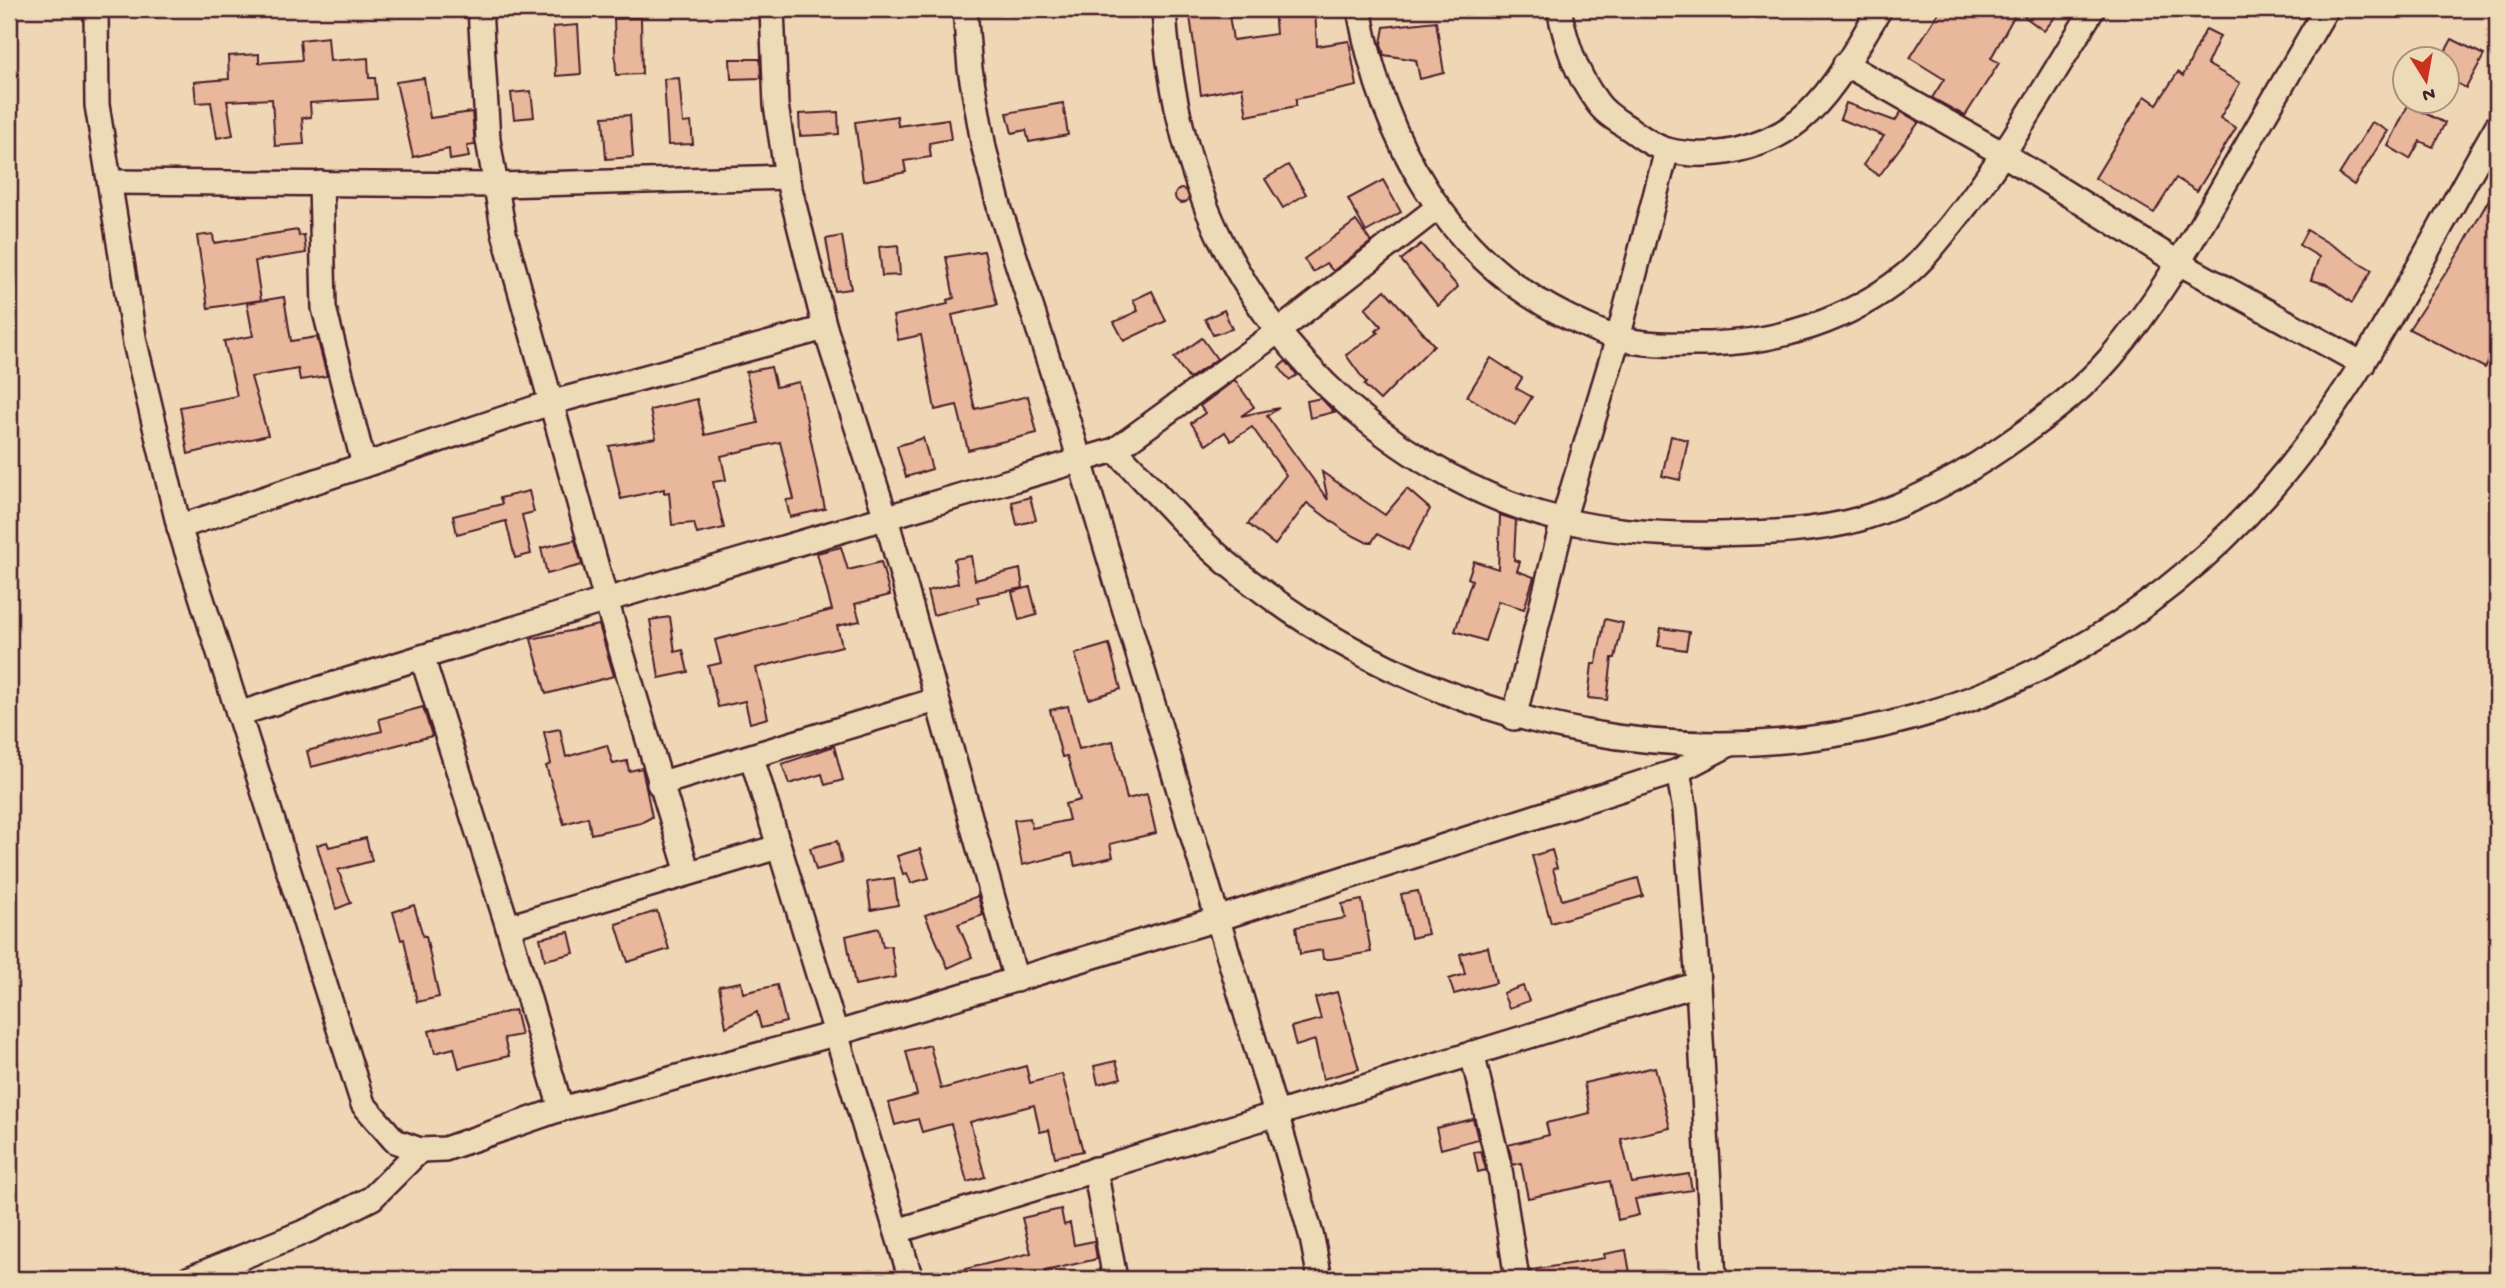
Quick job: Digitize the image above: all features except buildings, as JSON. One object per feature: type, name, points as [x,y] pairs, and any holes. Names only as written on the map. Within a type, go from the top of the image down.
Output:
[{"type":"street","points":[[96,9],[97,105],[135,343],[178,527],[363,1104],[379,1126],[395,1141],[420,1150],[445,1149],[561,1109],[838,1033],[1217,919],[1678,771],[1726,746]]},
{"type":"street","points":[[480,9],[488,140],[504,233],[606,600],[659,784],[688,873]]},
{"type":"street","points":[[772,9],[776,105],[787,177],[825,328],[886,518],[1016,980]]},
{"type":"street","points":[[965,9],[970,69],[984,148],[1276,1113],[1312,1238],[1320,1279]]},
{"type":"street","points":[[1164,9],[1185,141],[1208,211],[1260,304],[1344,401],[1393,441],[1448,476],[1509,502],[1563,520],[1664,535],[1729,534],[1857,520],[1911,500],[2018,438],[2068,399],[2109,359],[2179,263],[2326,9]]},
{"type":"street","points":[[1359,9],[1382,99],[1412,168],[1437,208],[1474,252],[1536,301],[1618,338],[1660,345],[1731,343],[1772,338],[1841,316],[1871,301],[1926,255],[1976,194],[2093,9]]},
{"type":"street","points":[[1559,9],[1565,38],[1579,74],[1598,104],[1649,142],[1667,150],[1692,153],[1722,152],[1772,138],[1799,121],[1822,100],[1880,9]]},
{"type":"street","points":[[1845,64],[2003,154],[2179,263],[2363,364]]},
{"type":"street","points":[[1115,450],[1196,535],[1263,590],[1338,641],[1420,684],[1514,718],[1630,741],[1726,746],[1820,738],[1911,719],[1990,692],[2062,659],[2141,609],[2212,551],[2270,490],[2363,364],[2497,126]]},
{"type":"street","points":[[1514,718],[1563,520],[1618,338],[1667,150]]},
{"type":"street","points":[[110,182],[496,185],[787,177]]},
{"type":"street","points":[[321,183],[324,308],[364,465]]},
{"type":"street","points":[[238,714],[606,600],[1115,450],[1280,330],[1437,208]]},
{"type":"street","points":[[178,527],[550,403],[825,328]]},
{"type":"street","points":[[422,657],[508,927],[561,1109]]},
{"type":"street","points":[[659,784],[752,758],[936,700]]},
{"type":"street","points":[[752,758],[911,1279]]},
{"type":"street","points":[[1678,771],[1685,810],[1699,984],[1714,1279]]},
{"type":"street","points":[[508,927],[778,847]]},
{"type":"street","points":[[897,1231],[1699,984]]},
{"type":"street","points":[[1472,1053],[1500,1170],[1517,1279]]},
{"type":"street","points":[[188,1279],[309,1230],[372,1198],[420,1150]]},
{"type":"street","points":[[1095,1169],[1115,1279]]}]
